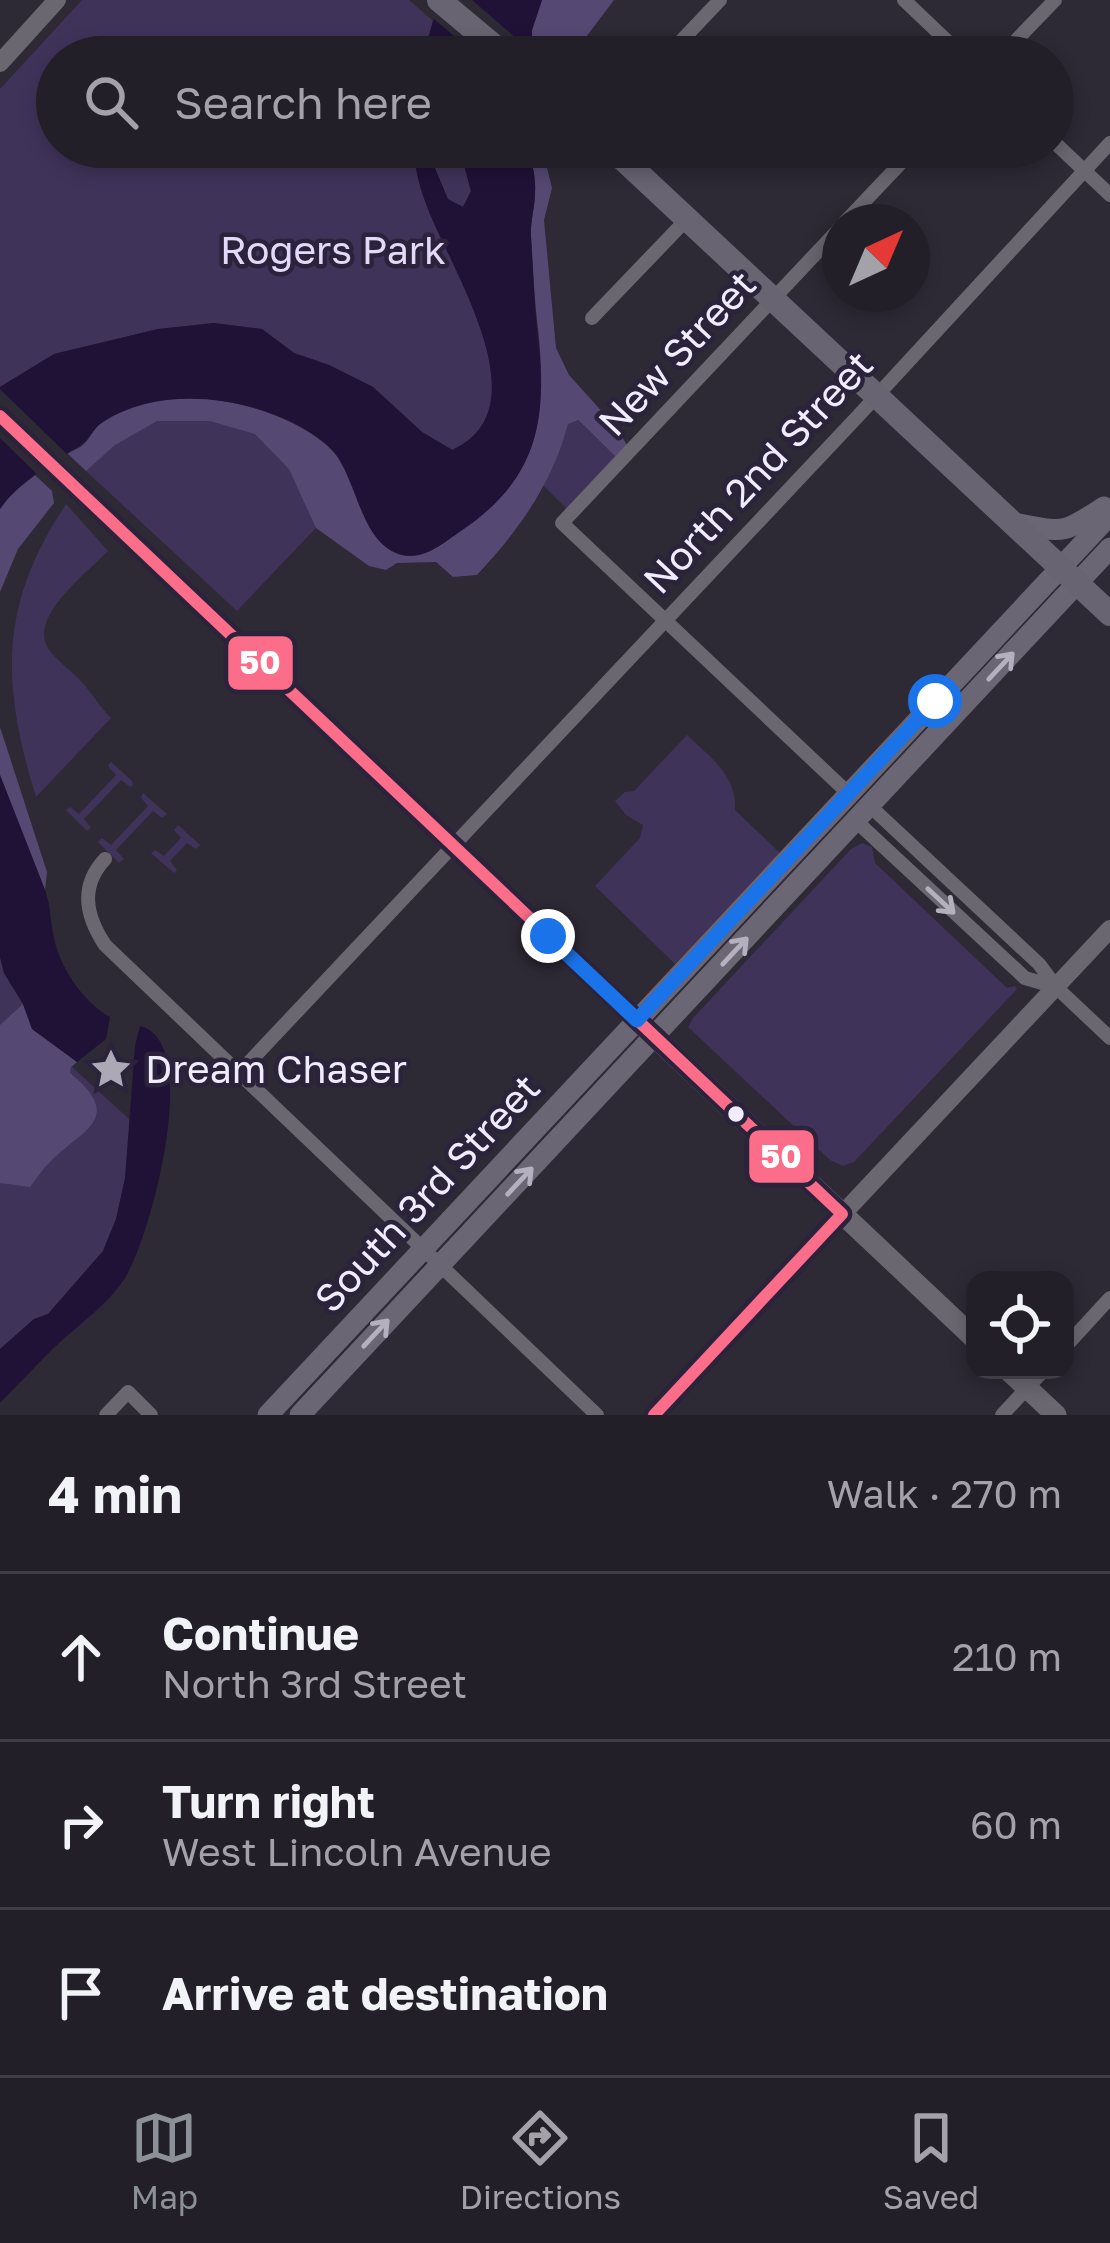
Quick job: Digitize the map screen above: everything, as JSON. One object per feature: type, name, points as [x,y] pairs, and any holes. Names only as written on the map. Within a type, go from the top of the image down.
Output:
[{"type":"highway","points":[[440,0],[482,36]]},
{"type":"highway","points":[[632,168],[1110,614]]},
{"type":"main road","points":[[1013,524],[1069,530],[1110,504]]},
{"type":"main road","points":[[1068,576],[1110,515]]},
{"type":"main road","points":[[1068,576],[1110,548]]},
{"type":"main road","name":"South 3rd Street","points":[[268,1415],[848,793],[1068,576]]},
{"type":"main road","name":"South 3rd Street","points":[[300,1415],[862,814],[1068,576]]},
{"type":"main road","points":[[637,1020],[966,1331]]},
{"type":"main road","points":[[1018,1379],[1056,1415]]},
{"type":"street","points":[[0,63],[57,0]]},
{"type":"street","points":[[686,36],[720,0]]},
{"type":"street","points":[[904,0],[942,36]]},
{"type":"street","points":[[1020,36],[1055,0]]},
{"type":"street","name":"North 2nd Street","points":[[239,1073],[1110,143]]},
{"type":"street","points":[[1074,161],[1110,194]]},
{"type":"street","name":"New Street","points":[[863,204],[896,168]]},
{"type":"street","points":[[592,318],[687,219]]},
{"type":"street","name":"New Street","points":[[664,619],[562,523],[822,248]]},
{"type":"street","points":[[0,416],[637,1020]]},
{"type":"street","points":[[664,619],[848,793]]},
{"type":"street","points":[[862,814],[1025,978],[1056,987],[1110,1038]]},
{"type":"street","points":[[105,859],[88,884],[87,898],[98,934],[130,970],[597,1415]]},
{"type":"street","points":[[654,1415],[1110,928]]},
{"type":"street","points":[[1074,1337],[1110,1298]]},
{"type":"street","points":[[1002,1415],[1036,1379]]},
{"type":"street","points":[[106,1415],[128,1392],[151,1415]]},
{"type":"green space","name":"Rogers Park","points":[[82,0],[409,0],[433,21],[429,36],[49,36]]},
{"type":"green space","name":"Rogers Park","points":[[36,50],[36,168],[416,168],[425,201],[482,333],[491,369],[491,402],[479,429],[453,450],[422,432],[373,387],[294,353],[262,329],[214,323],[158,329],[54,354],[0,387],[0,89]]},
{"type":"green space","points":[[435,168],[465,168],[471,192],[463,207],[448,200]]},
{"type":"green space","points":[[542,386],[620,461],[571,513],[542,484]]},
{"type":"green space","points":[[197,400],[353,489],[237,611],[86,471],[83,444]]},
{"type":"green space","points":[[66,504],[108,551],[53,609],[44,636],[51,653],[111,718],[36,797],[16,716],[13,644],[28,576]]},
{"type":"green space","points":[[687,735],[727,777],[735,810],[780,853],[675,964],[595,886],[640,838],[643,825],[615,801],[634,791]]},
{"type":"green space","points":[[111,762],[133,785],[121,780],[84,819],[91,828],[87,831],[66,810],[70,807],[79,814],[116,775],[108,766]]},
{"type":"green space","points":[[143,793],[167,814],[162,818],[153,811],[116,850],[124,859],[119,863],[98,842],[102,838],[111,845],[148,806],[141,798]]},
{"type":"green space","points":[[178,825],[200,845],[196,849],[187,843],[170,861],[177,870],[174,873],[151,853],[155,850],[164,856],[181,838],[174,830]]},
{"type":"green space","points":[[862,843],[872,847],[875,863],[1007,988],[1017,989],[854,1162],[843,1166],[830,1160],[688,1027],[851,849]]},
{"type":"green space","points":[[0,957],[32,1029],[77,1062],[72,1067],[130,1120],[125,1179],[103,1251],[48,1314],[34,1319],[0,1349]]},
{"type":"shaded area","points":[[444,0],[542,0],[532,36],[429,36]]},
{"type":"shaded area","points":[[542,0],[614,0],[587,36],[532,36]]},
{"type":"shaded area","points":[[416,168],[435,168],[448,199],[463,207],[471,191],[465,168],[533,169],[538,419],[522,468],[485,512],[431,551],[400,554],[375,535],[345,470],[326,444],[277,415],[217,400],[186,399],[128,409],[103,422],[82,444],[26,482],[0,509],[0,387],[54,354],[158,329],[214,323],[262,329],[294,353],[373,387],[422,432],[452,450],[479,430],[491,402],[491,370],[468,297]]},
{"type":"shaded area","points":[[547,168],[552,188],[544,220],[556,348],[569,375],[616,427],[630,450],[620,461],[578,420],[568,424],[553,467],[532,505],[477,575],[453,577],[436,562],[397,563],[386,570],[369,566],[316,528],[289,469],[255,434],[210,421],[157,421],[115,445],[86,471],[67,453],[83,445],[106,420],[145,403],[183,398],[236,404],[291,422],[334,452],[347,471],[371,530],[387,548],[414,556],[443,543],[505,492],[532,446],[541,392],[531,231],[533,169]]},
{"type":"shaded area","points":[[35,475],[52,491],[54,503],[18,549],[0,592],[0,509]]},
{"type":"shaded area","points":[[0,727],[47,872],[45,890],[0,775]]},
{"type":"shaded area","points":[[0,775],[45,890],[62,961],[82,994],[110,1017],[106,1039],[77,1062],[32,1029],[4,973],[0,957]]},
{"type":"shaded area","points":[[23,1004],[32,1029],[77,1062],[70,1073],[87,1089],[97,1113],[85,1132],[30,1187],[0,1183],[0,1025]]},
{"type":"shaded area","points":[[140,1026],[159,1040],[168,1066],[170,1102],[158,1185],[135,1257],[111,1296],[0,1403],[0,1349],[34,1319],[48,1314],[103,1251],[116,1219],[125,1178]]},
{"type":"pier","points":[[438,0],[472,0],[514,36],[454,36],[429,15]]},
{"type":"pier","points":[[0,389],[71,458],[41,478],[0,438]]},
{"type":"transit line","name":"50","points":[[0,416],[842,1214],[654,1415]]},
{"type":"place","name":"Dream Chaser","points":[[111,1069]]},
{"type":"route","points":[[548,936],[637,1020],[935,701]]}]
